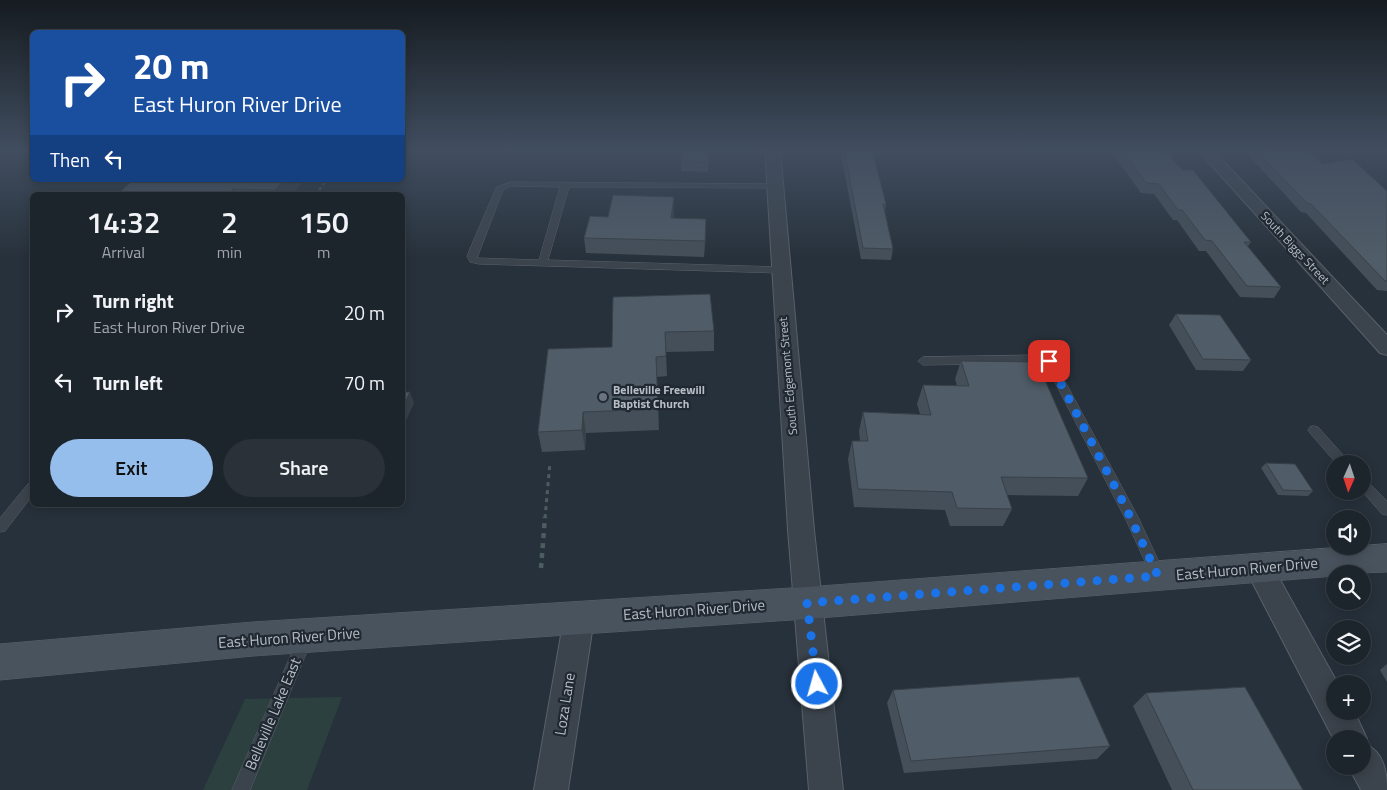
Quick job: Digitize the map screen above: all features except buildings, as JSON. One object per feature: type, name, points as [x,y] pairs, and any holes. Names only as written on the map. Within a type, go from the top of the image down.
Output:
[{"type":"main road","name":"East Huron River Drive","points":[[0,662],[225,642],[807,603],[1387,558]]},
{"type":"street","name":"South Edgemont Street","points":[[775,186],[807,603],[816,666],[826,790]]},
{"type":"street","name":"South Biggs Street","points":[[1239,186],[1387,348]]},
{"type":"street","points":[[1259,568],[1326,692]]},
{"type":"street","name":"Loza Lane","points":[[551,790],[579,618]]},
{"type":"street","points":[[1371,774],[1380,790]]},
{"type":"lane","points":[[506,186],[500,188],[472,256],[473,260],[780,270]]},
{"type":"lane","points":[[543,263],[565,186]]},
{"type":"lane","points":[[747,186],[775,186]]},
{"type":"lane","points":[[923,361],[1043,359],[1049,361],[1124,504],[1158,576]]},
{"type":"lane","points":[[1314,430],[1336,455]]},
{"type":"lane","points":[[0,527],[30,490]]},
{"type":"lane","points":[[1371,493],[1387,510]]},
{"type":"lane","name":"Belleville Lake East","points":[[241,790],[306,637]]},
{"type":"path","points":[[541,568],[550,462]]},
{"type":"green space","points":[[342,697],[307,790],[203,790],[245,699]]},
{"type":"place","name":"Belleville Freewill Baptist Church","points":[[603,397]]},
{"type":"route","points":[[817,684],[807,603],[1158,576],[1124,504],[1054,366],[1049,361]]}]
